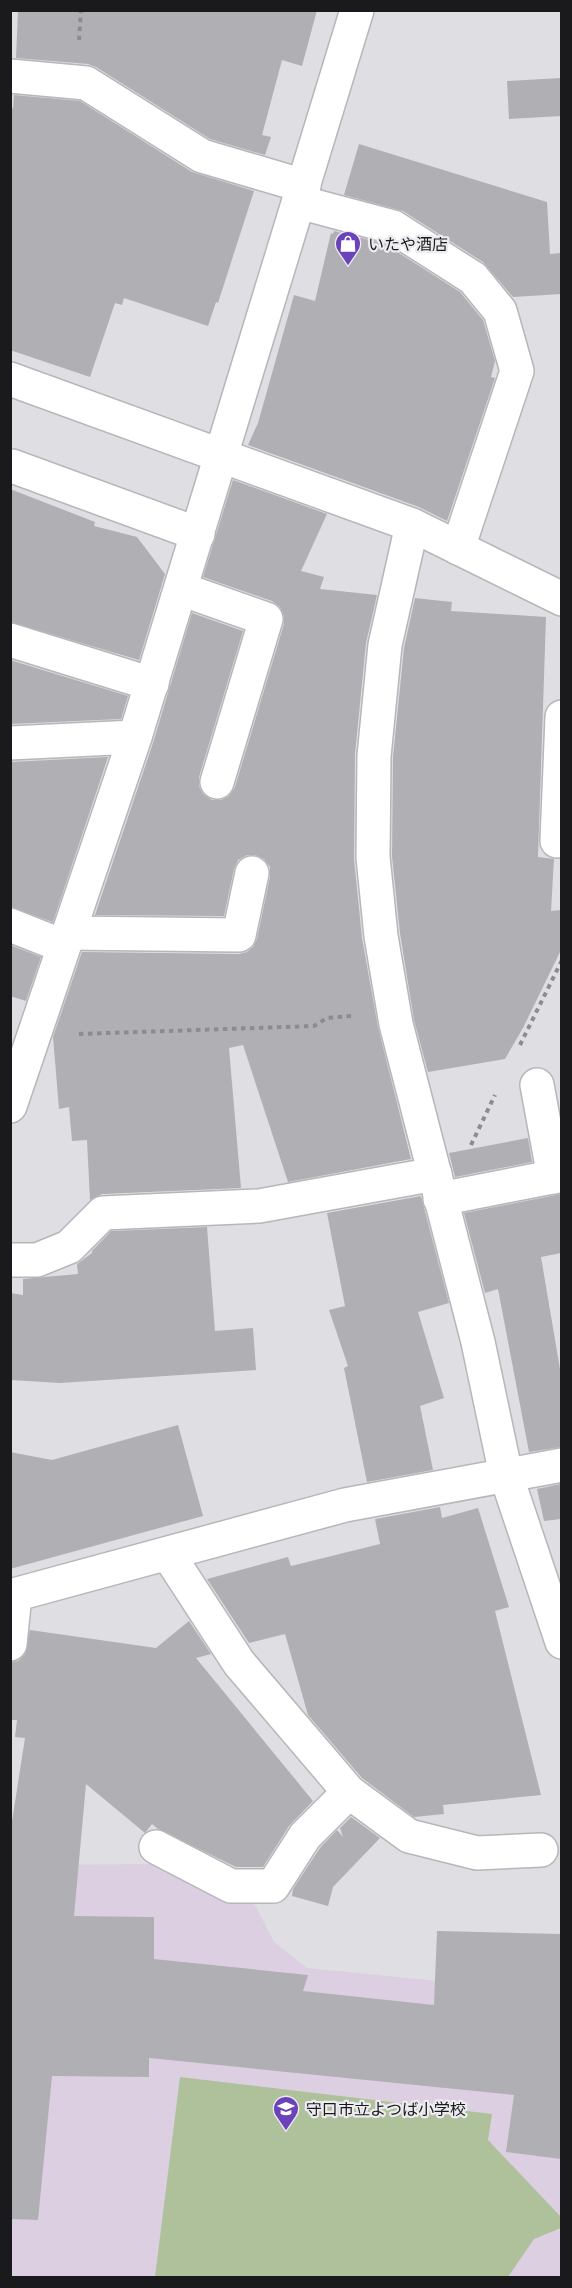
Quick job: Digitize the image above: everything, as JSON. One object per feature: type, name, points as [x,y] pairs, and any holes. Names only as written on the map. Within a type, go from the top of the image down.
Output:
[{"type":"street","points":[[10,1106],[152,684],[357,10]]},
{"type":"street","points":[[10,76],[86,83],[201,156],[393,227],[473,278],[500,310],[518,371],[458,548]]},
{"type":"street","points":[[10,379],[412,525],[561,599]]},
{"type":"street","points":[[12,466],[198,534]]},
{"type":"street","points":[[412,525],[385,645],[374,756],[373,857],[381,936],[394,1012],[478,1342],[506,1475],[561,1642]]},
{"type":"street","points":[[181,589],[266,619],[217,782]]},
{"type":"street","points":[[10,640],[152,684]]},
{"type":"street","points":[[556,841],[561,717]]},
{"type":"street","points":[[10,743],[135,737]]},
{"type":"street","points":[[10,925],[65,939],[239,935],[252,873]]},
{"type":"street","points":[[10,1260],[37,1260],[69,1247],[104,1212],[259,1206],[558,1176],[537,1085]]},
{"type":"street","points":[[10,1644],[13,1596],[345,1505],[561,1465]]},
{"type":"street","points":[[168,1554],[238,1663],[349,1792],[410,1836],[477,1853],[541,1850]]},
{"type":"street","points":[[156,1847],[231,1886],[273,1886],[305,1836],[349,1792]]},
{"type":"path","points":[[34,1036],[314,1026],[327,1018],[394,1012]]},
{"type":"shaded area","name":"守口市立よつば小学校","points":[[155,1864],[210,1894],[254,1903],[274,1942],[307,1968],[488,1986],[561,1975],[561,2277],[11,2277],[10,1865]]},
{"type":"green space","points":[[180,2077],[492,2114],[488,2140],[561,2217],[561,2228],[534,2239],[508,2277],[155,2277]]},
{"type":"building","points":[[18,10],[317,10],[302,66],[282,60],[262,135],[271,137],[265,155],[210,139],[96,67],[88,64],[16,58]]},
{"type":"building","points":[[561,78],[561,116],[509,119],[507,81]]},
{"type":"building","points":[[14,95],[80,101],[192,172],[254,191],[218,303],[216,302],[208,326],[124,298],[122,305],[115,303],[90,377],[10,350],[10,108],[13,108]]},
{"type":"building","points":[[359,144],[547,202],[550,254],[561,253],[561,294],[513,297],[483,262],[403,211],[344,195]]},
{"type":"building","points":[[334,231],[385,244],[460,292],[483,320],[495,361],[491,377],[495,378],[447,521],[419,507],[248,445],[258,423],[294,295],[315,301],[331,233],[333,234]]},
{"type":"building","points":[[233,480],[327,514],[301,571],[324,577],[320,589],[377,595],[366,643],[355,754],[354,859],[362,938],[378,1027],[411,1159],[288,1182],[243,1045],[229,1048],[241,1188],[102,1194],[90,1200],[87,1140],[72,1141],[69,1107],[59,1109],[53,1037],[82,952],[239,954],[247,952],[257,939],[270,877],[270,867],[264,859],[255,855],[247,855],[238,860],[224,916],[95,915],[153,743],[192,613],[243,631],[199,777],[199,786],[203,794],[212,800],[221,800],[229,796],[235,787],[284,624],[284,616],[280,607],[272,601],[203,577]]},
{"type":"building","points":[[10,489],[95,522],[94,526],[137,537],[165,574],[139,660],[10,622]]},
{"type":"building","points":[[415,598],[452,602],[451,611],[546,617],[538,857],[554,859],[551,911],[561,910],[561,950],[523,1028],[505,1059],[428,1072],[414,1020],[400,933],[392,856],[393,757],[404,648]]},
{"type":"building","points":[[10,660],[128,696],[121,719],[10,724]]},
{"type":"building","points":[[108,757],[53,922],[10,907],[10,762]]},
{"type":"building","points":[[10,945],[41,957],[26,1001],[10,996]]},
{"type":"building","points":[[528,1138],[532,1162],[455,1177],[449,1153]]},
{"type":"building","points":[[561,1194],[561,1253],[541,1257],[561,1375],[561,1447],[529,1452],[498,1289],[485,1293],[464,1213]]},
{"type":"building","points":[[421,1196],[449,1303],[418,1312],[444,1398],[420,1406],[433,1470],[367,1482],[344,1368],[348,1366],[329,1310],[345,1306],[327,1213]]},
{"type":"building","points":[[207,1227],[215,1331],[253,1328],[256,1370],[60,1383],[10,1380],[10,1293],[23,1295],[23,1279],[78,1274],[77,1264],[92,1253],[111,1231]]},
{"type":"building","points":[[178,1425],[203,1516],[10,1569],[10,1452],[52,1460]]},
{"type":"building","points":[[561,1484],[561,1519],[544,1521],[537,1489]]},
{"type":"building","points":[[440,1507],[442,1518],[478,1508],[509,1607],[495,1611],[541,1795],[443,1805],[444,1814],[414,1817],[362,1778],[308,1715],[285,1634],[249,1643],[207,1579],[288,1557],[291,1566],[380,1544],[375,1519]]},
{"type":"building","points":[[189,1621],[211,1654],[196,1658],[313,1801],[289,1826],[263,1867],[236,1867],[152,1824],[145,1833],[86,1784],[74,1916],[154,1917],[154,1959],[308,1975],[303,1991],[434,2005],[437,1931],[561,1934],[561,2159],[506,2152],[514,2095],[149,2058],[149,2077],[52,2076],[38,2220],[10,2219],[10,1834],[25,1738],[15,1737],[17,1720],[10,1720],[10,1662],[18,1661],[25,1654],[30,1630],[156,1648]]},
{"type":"building","points":[[351,1817],[380,1838],[333,1887],[328,1906],[292,1896],[293,1889],[320,1848],[337,1830],[343,1837],[340,1828]]},
{"type":"place","name":"いたや酒店","points":[[348,267]]},
{"type":"place","name":"守口市立よつば小学校","points":[[286,2132]]}]
